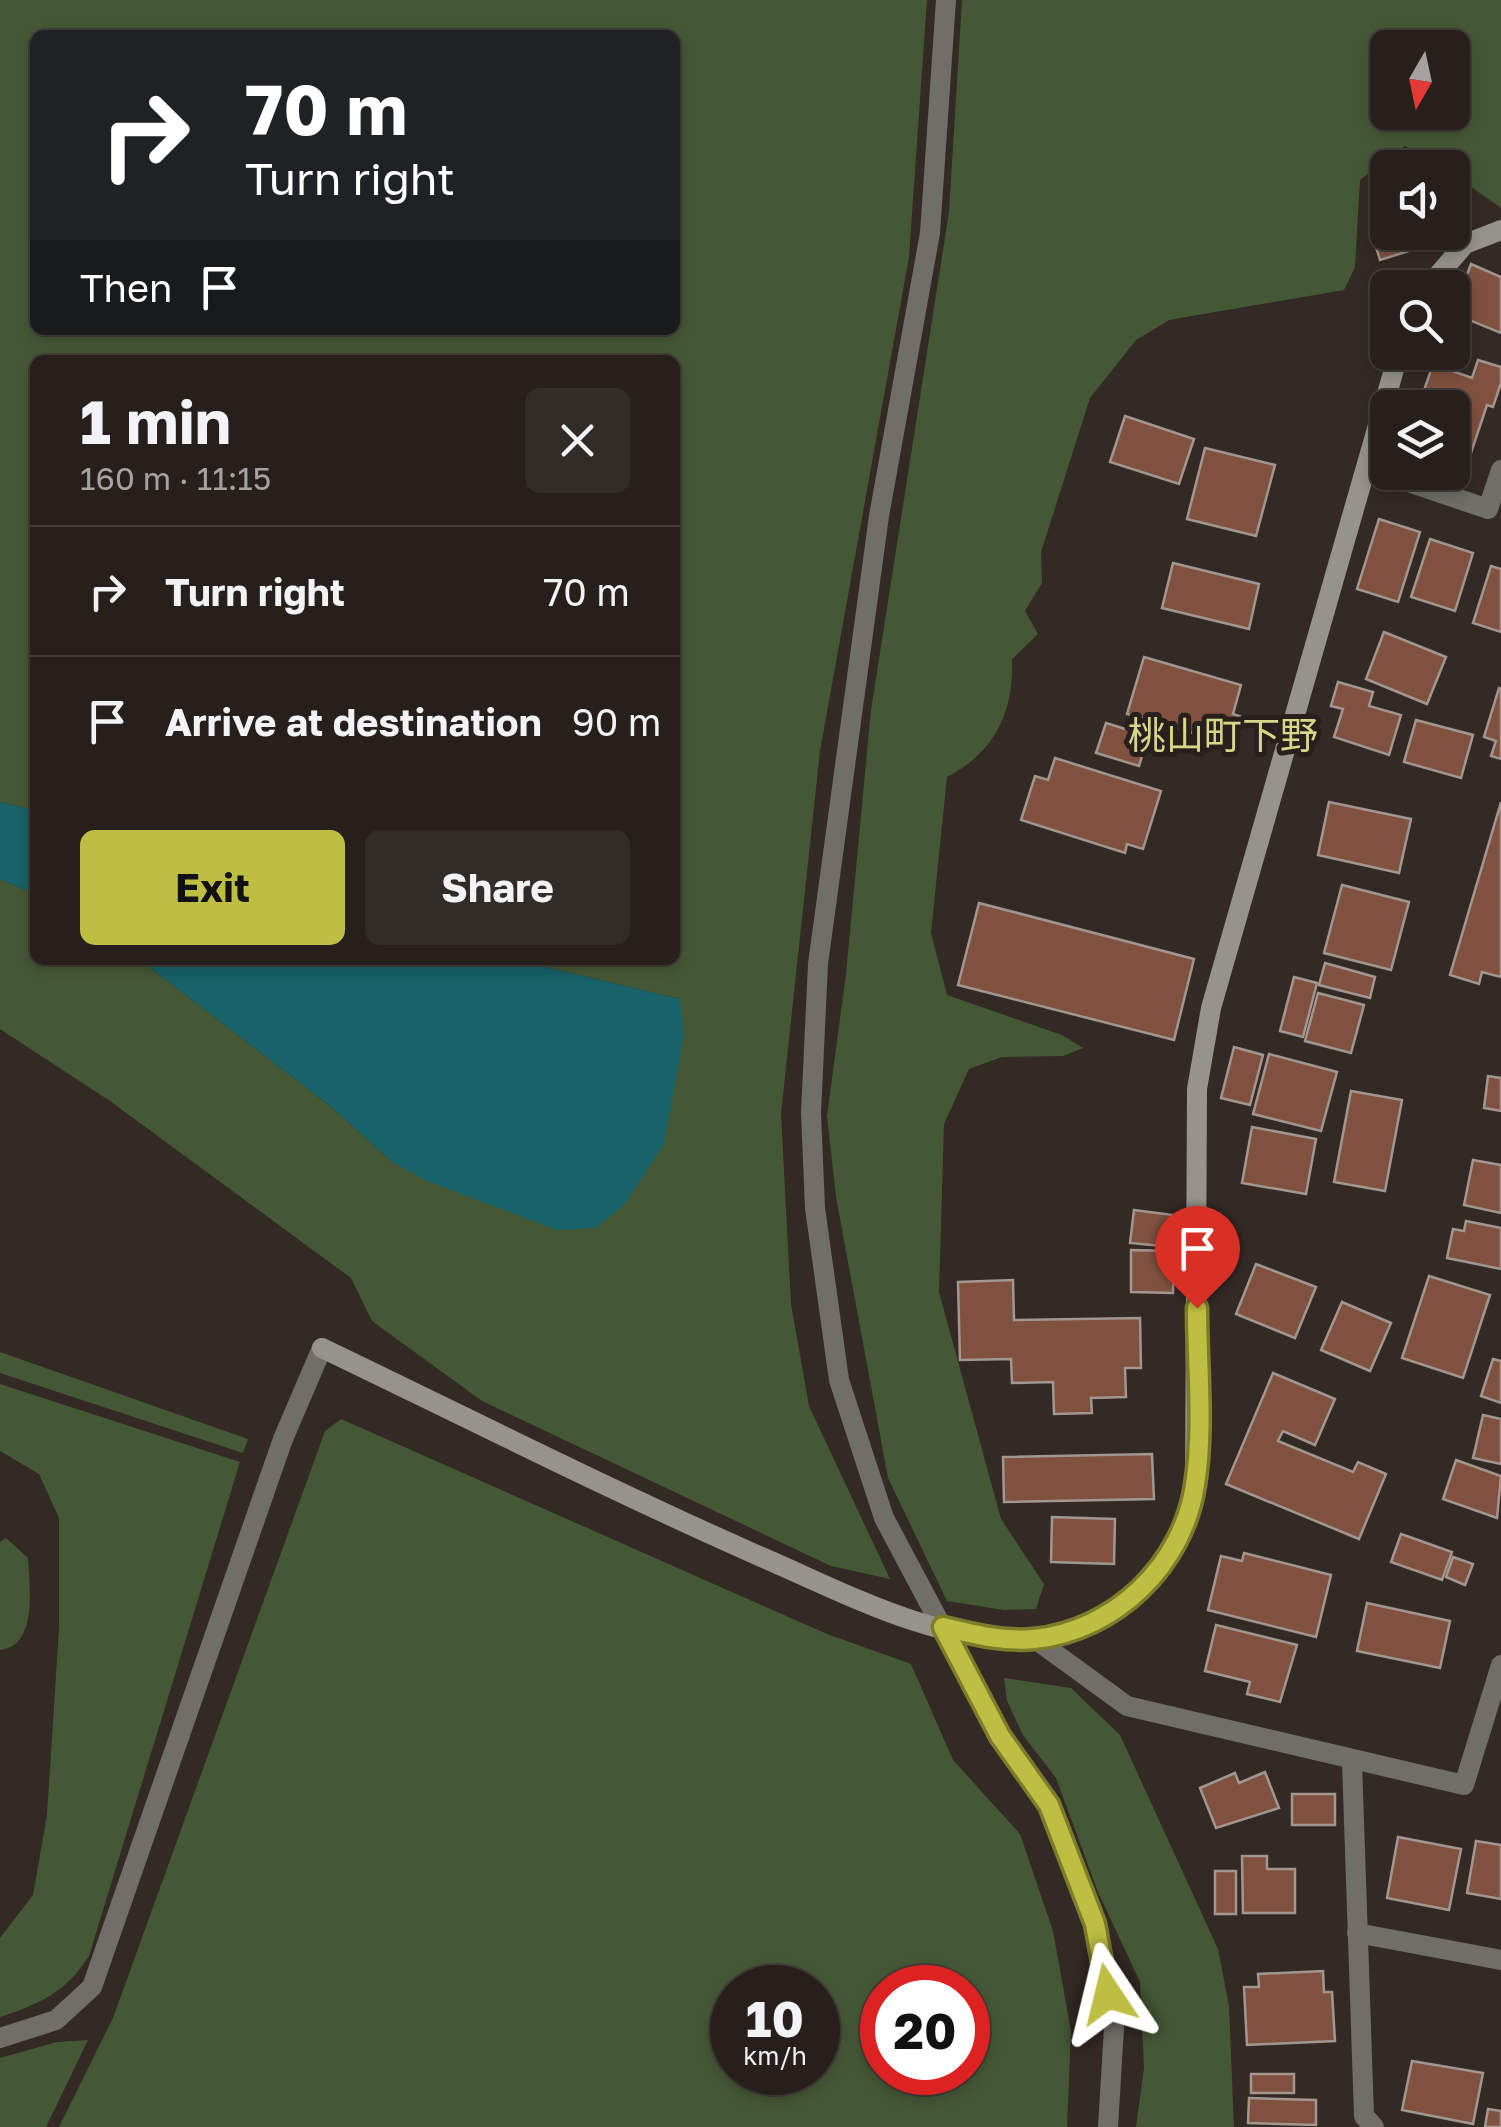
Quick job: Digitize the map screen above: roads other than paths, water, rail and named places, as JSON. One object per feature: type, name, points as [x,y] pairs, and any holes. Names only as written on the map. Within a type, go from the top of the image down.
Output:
[{"type":"street","points":[[946,0],[930,233],[880,516],[818,964],[811,1113],[815,1208],[840,1380],[884,1518],[1000,1736],[1049,1805],[1095,1924],[1114,2028],[1108,2127]]},
{"type":"street","points":[[1443,270],[1465,244],[1501,230]]},
{"type":"street","points":[[0,2038],[56,2020],[92,1987],[283,1439],[322,1348],[665,1514],[846,1594],[943,1627],[1003,1639],[1035,1639],[1078,1628],[1118,1608],[1162,1566],[1188,1514],[1197,1454],[1197,1088],[1211,1008],[1395,370]]},
{"type":"street","points":[[1367,468],[1488,509],[1501,470]]},
{"type":"street","points":[[1035,1639],[1127,1706],[1352,1762],[1464,1785],[1500,1668]]},
{"type":"street","points":[[1352,1762],[1364,2116],[1374,2127]]},
{"type":"street","points":[[1358,1933],[1501,1960]]},
{"type":"water","points":[[0,802],[30,810],[30,892],[0,879]]},
{"type":"water","points":[[147,965],[537,965],[680,999],[684,1034],[664,1144],[625,1204],[595,1228],[557,1230],[427,1181],[392,1162],[329,1105]]},
{"type":"district","name":"桃山町下野","points":[[1223,736]]}]
